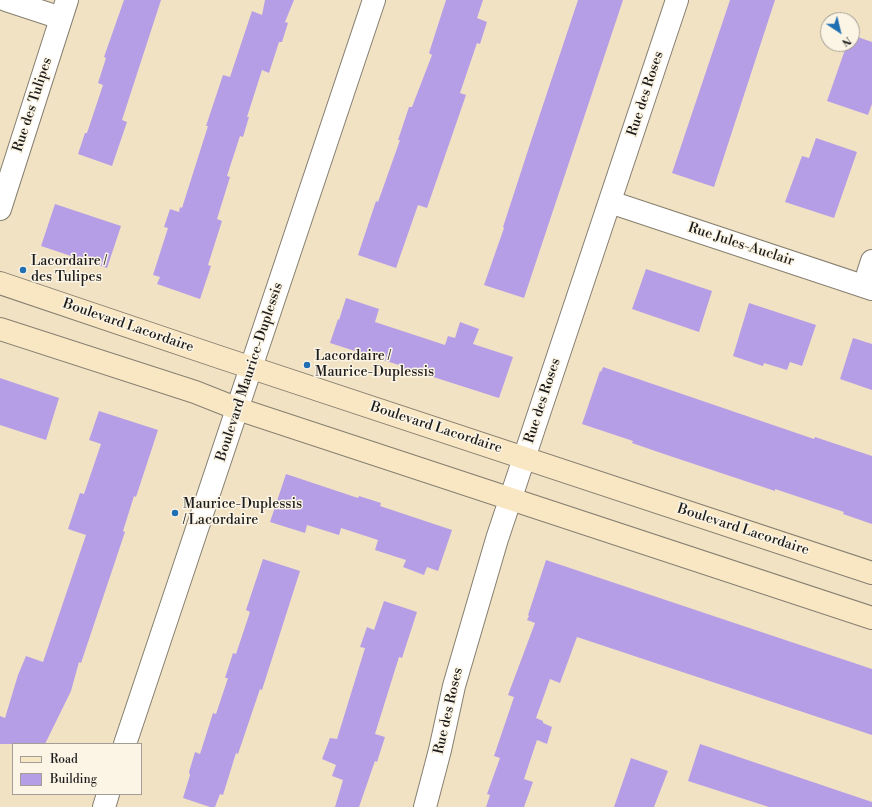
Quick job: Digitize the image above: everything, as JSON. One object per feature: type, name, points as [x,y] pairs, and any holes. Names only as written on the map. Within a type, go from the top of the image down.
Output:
[{"type":"main road","name":"Boulevard Lacordaire","points":[[0,282],[252,368],[872,573]]},
{"type":"main road","points":[[0,328],[195,392],[238,408],[510,499],[872,618]]},
{"type":"street","points":[[6,0],[64,9]]},
{"type":"street","name":"Boulevard Maurice-Duplessis","points":[[125,743],[374,0]]},
{"type":"street","name":"Rue des Roses","points":[[425,807],[440,750],[454,686],[497,539],[677,0]]},
{"type":"street","name":"Rue des Tulipes","points":[[0,209],[64,9]]},
{"type":"street","name":"Rue Jules-Auclair","points":[[610,202],[868,287]]},
{"type":"street","points":[[868,287],[872,261]]},
{"type":"street","points":[[104,807],[108,795]]},
{"type":"building","points":[[124,0],[161,0],[122,120],[127,122],[112,166],[78,154],[85,133],[87,133],[103,85],[98,83],[106,58],[104,57]]},
{"type":"building","points":[[265,0],[294,0],[285,22],[288,23],[282,42],[279,42],[269,73],[262,70],[247,117],[249,117],[243,137],[240,136],[227,176],[230,177],[217,219],[222,221],[208,265],[211,266],[200,299],[157,284],[160,277],[153,275],[168,228],[164,227],[170,209],[179,212],[180,207],[182,208],[208,126],[206,126],[223,75],[230,77],[252,11],[262,15]]},
{"type":"building","points":[[446,0],[483,0],[477,18],[487,22],[480,44],[477,43],[460,93],[466,95],[427,208],[418,205],[396,268],[358,255],[376,201],[378,202],[400,140],[398,140],[409,107],[412,107],[432,55],[429,53]]},
{"type":"building","points":[[578,0],[623,0],[524,298],[484,285]]},
{"type":"building","points":[[730,0],[775,0],[714,187],[672,173]]},
{"type":"building","points":[[860,38],[872,42],[872,104],[868,115],[827,101],[844,52],[860,52]]},
{"type":"building","points":[[816,138],[857,152],[834,218],[785,202],[802,156],[809,158]]},
{"type":"building","points":[[55,204],[121,226],[107,268],[41,246]]},
{"type":"building","points":[[646,269],[712,291],[699,332],[632,309]]},
{"type":"building","points":[[346,298],[379,309],[375,322],[445,345],[448,336],[455,338],[460,322],[479,329],[473,344],[513,357],[499,398],[401,368],[402,366],[330,343]]},
{"type":"building","points":[[749,303],[816,325],[802,366],[790,362],[787,370],[764,363],[763,366],[733,356]]},
{"type":"building","points":[[853,338],[872,344],[872,390],[840,379]]},
{"type":"building","points":[[603,367],[814,439],[815,437],[872,456],[872,524],[843,514],[844,512],[664,454],[632,443],[633,441],[582,424],[600,371],[601,372]]},
{"type":"building","points":[[0,378],[59,398],[46,440],[0,425]]},
{"type":"building","points":[[99,411],[158,430],[136,497],[134,496],[123,531],[125,532],[81,663],[79,662],[71,691],[45,743],[0,744],[0,716],[5,718],[18,675],[26,656],[43,662],[86,535],[68,529],[80,493],[84,494],[101,444],[89,440]]},
{"type":"building","points":[[286,474],[358,498],[359,496],[381,503],[380,506],[452,530],[438,571],[427,567],[424,575],[403,567],[406,560],[375,550],[378,540],[341,528],[339,535],[307,525],[305,533],[270,522]]},
{"type":"building","points":[[263,559],[300,571],[262,690],[260,689],[238,754],[236,753],[223,795],[220,794],[215,807],[210,807],[183,798],[195,752],[200,754],[213,713],[216,714],[228,678],[225,678],[233,653],[236,654],[250,612],[246,610]]},
{"type":"building","points":[[546,560],[872,669],[872,735],[577,637],[560,683],[550,679],[536,718],[552,727],[547,744],[537,740],[524,779],[533,782],[524,807],[486,807],[490,795],[487,794],[500,758],[494,756],[514,697],[508,695],[535,623],[527,620]]},
{"type":"building","points":[[384,601],[417,612],[402,658],[399,657],[375,734],[385,737],[377,762],[375,761],[359,807],[335,807],[343,780],[332,776],[336,765],[322,759],[330,738],[337,739],[365,648],[360,647],[367,627],[374,630]]},
{"type":"building","points":[[700,744],[872,802],[872,807],[769,807],[688,781]]},
{"type":"building","points":[[631,758],[668,771],[654,807],[614,807]]},
{"type":"place","name":"Lacordaire / des Tulipes","points":[[23,270]]},
{"type":"place","name":"Lacordaire / Maurice-Duplessis","points":[[307,365]]},
{"type":"place","name":"Maurice-Duplessis / Lacordaire","points":[[175,513]]}]
